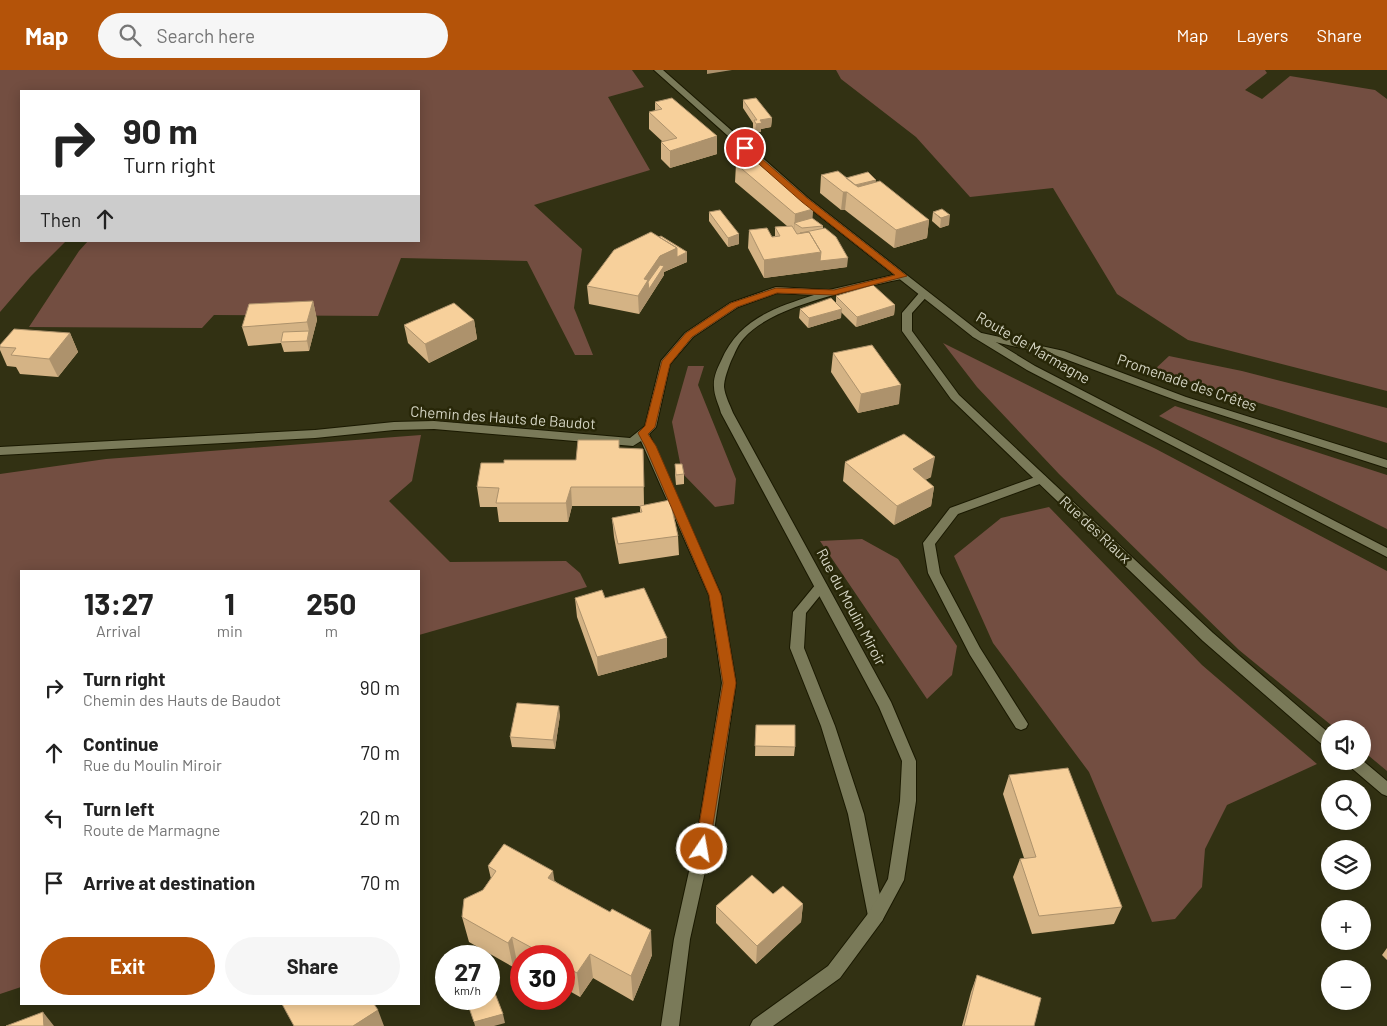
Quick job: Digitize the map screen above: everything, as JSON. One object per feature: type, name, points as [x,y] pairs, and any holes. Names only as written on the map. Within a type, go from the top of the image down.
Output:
[{"type":"street","name":"Route de Marmagne","points":[[658,70],[804,200],[977,335],[1031,368],[1387,553]]},
{"type":"street","name":"Rue du Moulin Miroir","points":[[759,1026],[834,972],[876,916],[896,880],[908,801],[909,761],[886,706],[727,413],[719,384],[729,354],[743,333],[789,307],[834,293],[902,276]]},
{"type":"street","points":[[670,1026],[682,939],[706,831],[730,683],[715,595],[654,454],[643,433],[650,427],[665,363],[689,335],[734,305],[776,290],[834,293]]},
{"type":"street","name":"Rue des Riaux","points":[[924,294],[907,313],[907,331],[955,397],[1208,638],[1321,734]]},
{"type":"street","name":"Promenade des Crêtes","points":[[977,335],[1060,353],[1182,399],[1387,464]]},
{"type":"street","name":"Chemin des Hauts de Baudot","points":[[0,451],[296,435],[394,426],[434,425],[633,442],[643,433]]},
{"type":"street","points":[[1021,724],[975,652],[934,573],[928,543],[954,511],[1041,479]]},
{"type":"street","points":[[821,587],[800,612],[797,648],[828,726],[856,814],[876,916]]},
{"type":"street","points":[[1364,770],[1387,790]]},
{"type":"shaded area","points":[[0,70],[632,70],[644,87],[608,97],[650,170],[534,205],[582,249],[574,308],[593,355],[575,355],[527,261],[401,258],[378,316],[214,315],[202,328],[29,327],[79,251],[87,242],[420,242],[420,90],[20,90],[20,242],[65,242],[31,276],[0,312]]},
{"type":"shaded area","points":[[836,70],[1265,70],[1267,73],[1245,90],[1262,99],[1290,76],[1375,90],[1387,99],[1387,391],[1188,340],[1117,294],[1053,188],[970,197],[916,137],[841,79]]},
{"type":"shaded area","points":[[943,343],[1156,449],[1387,571],[1387,771],[1371,758],[1371,720],[1325,720],[1239,650],[1059,474],[977,387]]},
{"type":"shaded area","points":[[1169,356],[1242,371],[1387,408],[1387,443],[1154,370]]},
{"type":"shaded area","points":[[688,366],[704,366],[698,385],[736,479],[734,504],[715,507],[682,473],[672,422]]},
{"type":"shaded area","points":[[1175,406],[1387,475],[1387,529],[1159,416]]},
{"type":"shaded area","points":[[421,435],[412,481],[389,501],[450,562],[566,561],[580,573],[587,587],[420,635],[420,570],[20,570],[20,987],[0,994],[0,474],[106,459]]},
{"type":"shaded area","points":[[1049,507],[1202,665],[1317,764],[1227,805],[1205,849],[1202,887],[1175,919],[1152,922],[1089,772],[993,643],[954,556],[1001,518]]},
{"type":"shaded area","points":[[862,539],[898,559],[957,646],[952,675],[927,699],[820,541]]},
{"type":"building","points":[[672,98],[717,136],[670,151],[661,142],[677,138],[649,112],[662,109],[655,102]]},
{"type":"building","points":[[756,98],[772,118],[760,120],[762,123],[756,124],[754,120],[757,120],[743,100]]},
{"type":"building","points":[[753,159],[813,209],[795,214],[736,164]]},
{"type":"building","points":[[838,171],[858,187],[880,181],[929,220],[896,230],[847,192],[843,192],[821,175]]},
{"type":"building","points":[[868,172],[876,180],[855,185],[846,178]]},
{"type":"building","points":[[942,209],[950,215],[941,218],[933,212]]},
{"type":"building","points":[[720,210],[739,234],[728,238],[709,212]]},
{"type":"building","points":[[812,218],[823,226],[802,228],[794,223]]},
{"type":"building","points":[[792,226],[797,234],[809,232],[821,252],[764,260],[749,230],[767,228],[772,237],[780,236],[775,227]]},
{"type":"building","points":[[825,228],[836,237],[848,258],[820,261],[821,252],[809,232],[800,233]]},
{"type":"building","points":[[651,232],[677,248],[660,256],[644,279],[648,280],[638,296],[587,286],[614,250]]},
{"type":"building","points":[[661,236],[687,252],[677,257],[677,248],[659,237]]},
{"type":"building","points":[[660,265],[664,266],[649,289],[648,282]]},
{"type":"building","points":[[873,285],[895,305],[857,317],[836,296]]},
{"type":"building","points":[[831,298],[842,309],[809,318],[800,309]]},
{"type":"building","points":[[313,301],[307,322],[242,327],[249,304]]},
{"type":"building","points":[[454,303],[474,320],[425,344],[404,325]]},
{"type":"building","points":[[14,329],[70,333],[49,359],[11,355],[16,348],[0,347]]},
{"type":"building","points":[[309,331],[307,341],[281,342],[283,332]]},
{"type":"building","points":[[872,345],[901,385],[861,394],[833,353]]},
{"type":"building","points":[[904,434],[935,457],[913,469],[934,487],[897,506],[845,462]]},
{"type":"building","points":[[578,440],[619,440],[619,448],[643,449],[644,487],[571,487],[566,503],[496,503],[499,488],[477,487],[481,463],[504,463],[504,460],[576,460]]},
{"type":"building","points":[[675,464],[682,464],[684,474],[676,475]]},
{"type":"building","points":[[670,500],[678,536],[618,544],[612,518],[642,512],[640,506]]},
{"type":"building","points":[[644,588],[667,638],[597,657],[575,598],[602,590],[605,598]]},
{"type":"building","points":[[517,703],[559,706],[553,740],[510,737]]},
{"type":"building","points":[[756,725],[795,725],[795,747],[755,746]]},
{"type":"building","points":[[1068,768],[1122,907],[1039,916],[1020,859],[1036,857],[1009,775]]},
{"type":"building","points":[[504,844],[553,871],[548,878],[610,912],[612,909],[651,930],[631,976],[590,954],[577,973],[575,972],[575,945],[527,945],[512,937],[508,943],[462,917],[464,899],[483,890],[496,871],[488,866]]},
{"type":"building","points":[[752,875],[773,894],[783,886],[803,904],[757,946],[716,906]]},
{"type":"building","points":[[977,975],[1041,998],[1034,1026],[964,1026]]},
{"type":"building","points":[[283,1005],[375,1005],[378,1010],[353,1026],[294,1026]]},
{"type":"building","points":[[500,1006],[503,1014],[474,1022],[470,1010],[500,1010]]},
{"type":"building","points":[[43,1012],[44,1026],[6,1026]]},
{"type":"route","points":[[702,849],[730,683],[715,595],[678,507],[643,433],[650,427],[665,363],[689,335],[734,305],[776,290],[834,293],[902,276],[804,200],[745,148]]}]
